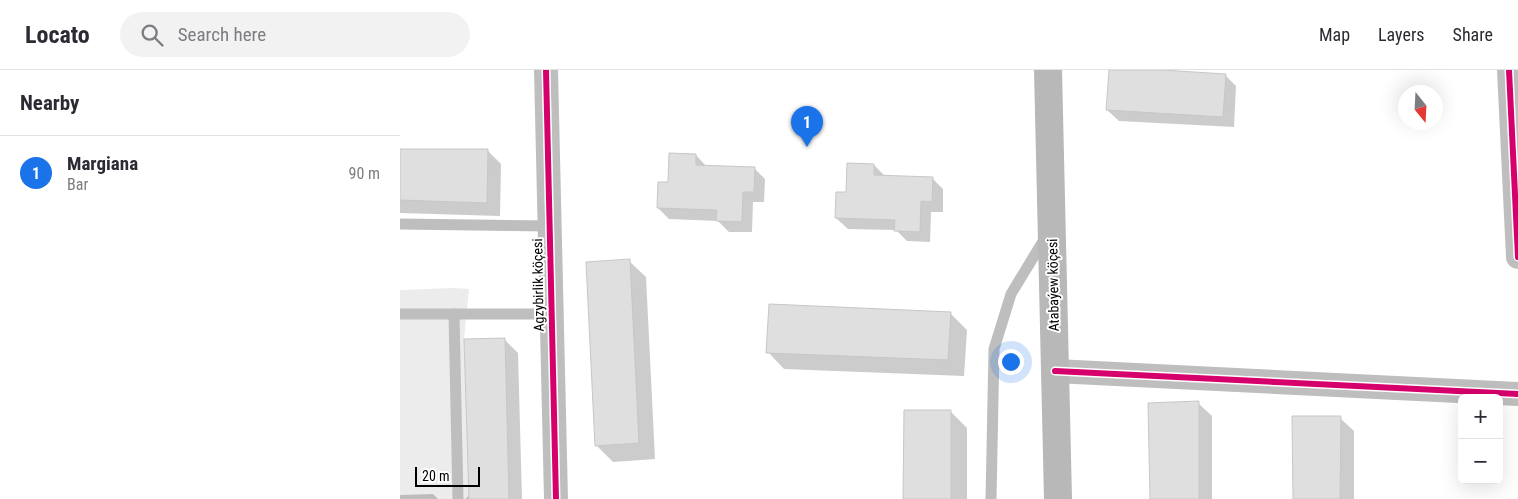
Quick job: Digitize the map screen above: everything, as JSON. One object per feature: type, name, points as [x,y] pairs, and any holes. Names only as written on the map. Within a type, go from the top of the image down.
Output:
[{"type":"main road","name":"Atabaýew köçesi","points":[[1048,70],[1058,499]]},
{"type":"street","name":"Agzybirlik köçesi","points":[[546,70],[556,499]]},
{"type":"street","points":[[1509,70],[1518,257]]},
{"type":"street","points":[[1055,371],[1518,394]]},
{"type":"lane","points":[[400,224],[550,226]]},
{"type":"lane","points":[[991,499],[994,349],[1011,294],[1052,228]]},
{"type":"lane","points":[[400,314],[551,314]]},
{"type":"lane","points":[[454,314],[458,499]]},
{"type":"shaded area","points":[[469,289],[464,339],[469,499],[400,499],[400,290]]},
{"type":"building","points":[[1109,70],[1162,70],[1226,74],[1223,117],[1106,110]]},
{"type":"building","points":[[400,149],[488,149],[487,203],[400,200]]},
{"type":"building","points":[[669,153],[696,154],[696,165],[755,167],[754,192],[743,192],[742,222],[716,221],[717,210],[657,208],[658,182],[668,182]]},
{"type":"building","points":[[847,163],[874,164],[874,175],[933,177],[932,202],[921,201],[920,232],[894,231],[895,220],[835,218],[836,192],[846,192]]},
{"type":"building","points":[[630,259],[639,443],[595,446],[586,262]]},
{"type":"building","points":[[769,304],[951,312],[948,360],[766,353]]},
{"type":"building","points":[[505,338],[509,499],[469,499],[464,339]]},
{"type":"building","points":[[1199,401],[1199,499],[1150,499],[1148,403]]},
{"type":"building","points":[[904,410],[951,410],[951,499],[903,499]]},
{"type":"building","points":[[1292,416],[1341,416],[1340,499],[1293,499]]},
{"type":"cycle path","points":[[546,70],[556,499]]},
{"type":"cycle path","points":[[1509,70],[1518,257]]},
{"type":"cycle path","points":[[1055,371],[1518,394]]},
{"type":"place","name":"Margiana","points":[[807,147]]}]
